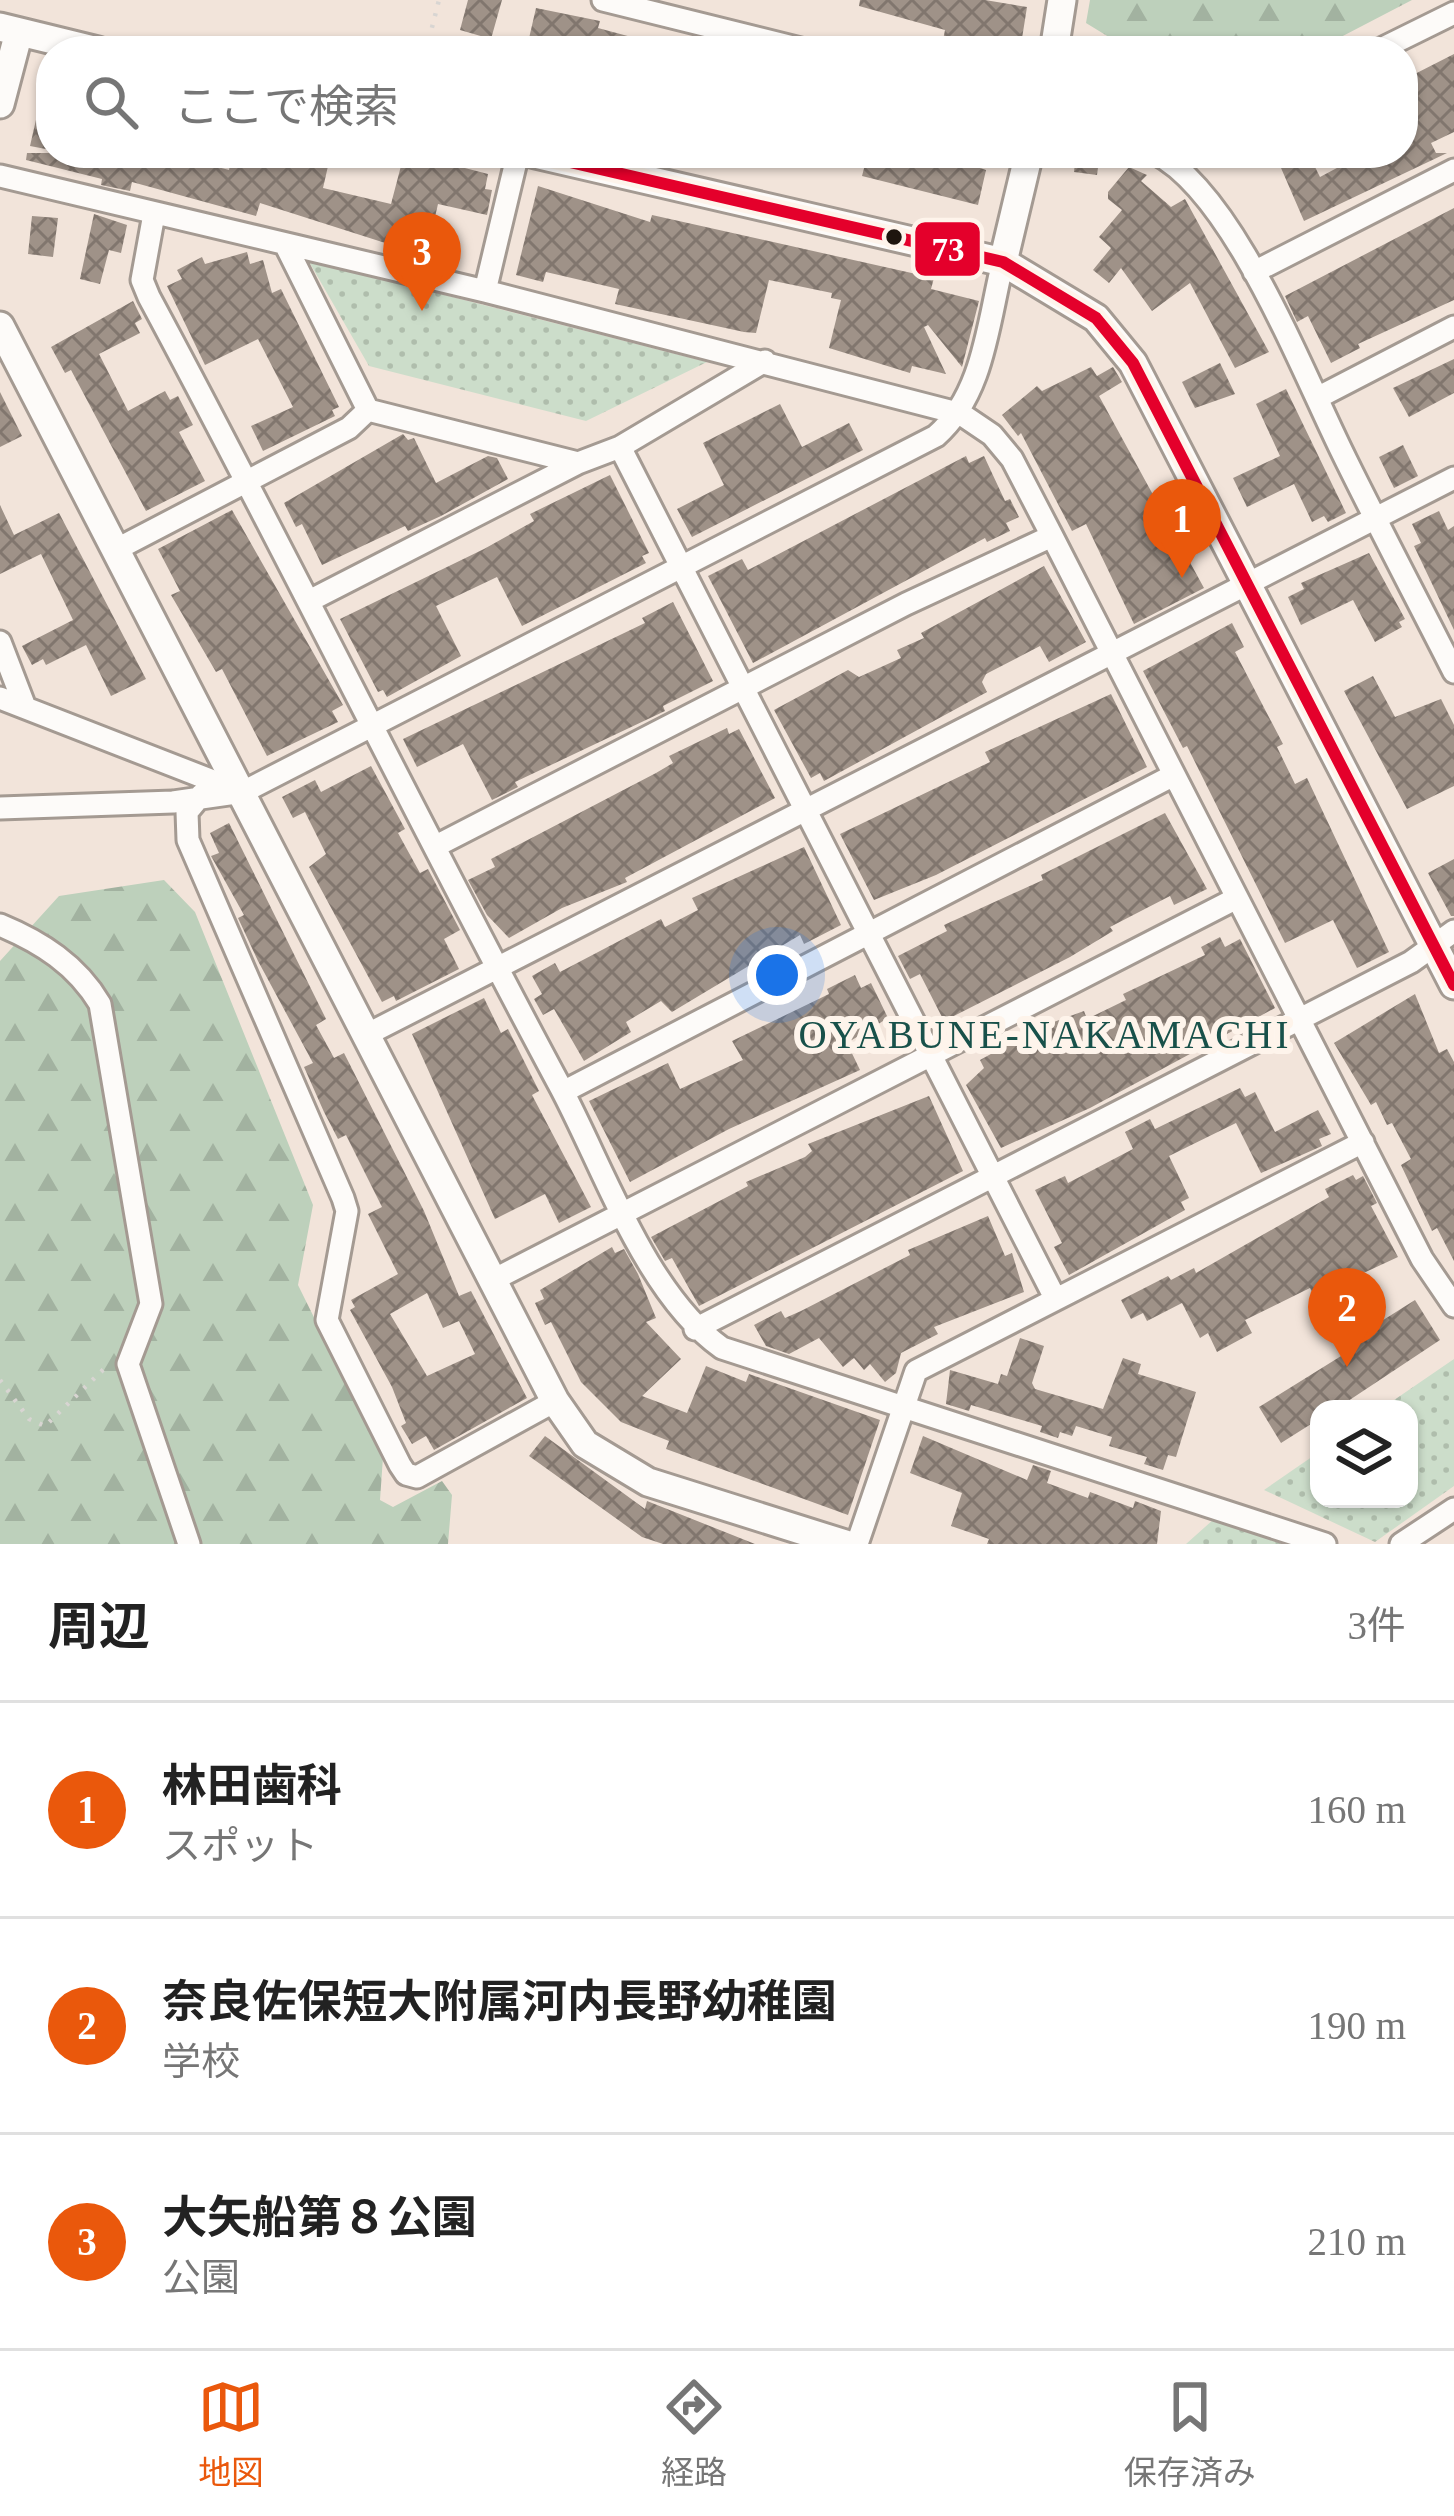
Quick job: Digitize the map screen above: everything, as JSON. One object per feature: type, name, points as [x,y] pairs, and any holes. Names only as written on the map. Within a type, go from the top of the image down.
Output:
[{"type":"street","points":[[603,0],[748,36]]},
{"type":"street","points":[[1056,36],[1062,0]]},
{"type":"street","points":[[1407,36],[1454,13]]},
{"type":"street","points":[[0,104],[10,30]]},
{"type":"street","points":[[485,290],[514,168]]},
{"type":"street","points":[[597,168],[1003,262],[1072,299],[1114,337],[1133,363],[1244,584],[1444,939],[1454,985]]},
{"type":"street","points":[[0,808],[172,802],[202,794],[243,792],[936,436],[961,415],[1025,168]]},
{"type":"street","points":[[1180,168],[1211,203],[1254,272],[1454,672]]},
{"type":"street","points":[[1254,272],[1454,170]]},
{"type":"street","points":[[0,176],[485,290],[765,362],[961,415],[992,435],[1012,460],[1052,536],[1422,1259],[1454,1306]]},
{"type":"street","points":[[154,214],[142,280],[623,1211],[695,1329],[722,1348],[1325,1544]]},
{"type":"street","points":[[286,246],[368,410],[578,463]]},
{"type":"street","points":[[0,326],[119,548],[555,1401],[585,1444],[648,1482],[845,1544]]},
{"type":"street","points":[[1317,398],[1454,327]]},
{"type":"street","points":[[311,600],[578,463],[620,447],[765,362]]},
{"type":"street","points":[[119,548],[349,428],[368,410]]},
{"type":"street","points":[[620,447],[1055,1298]]},
{"type":"street","points":[[366,1035],[1454,478]]},
{"type":"street","points":[[436,846],[1052,536]]},
{"type":"street","points":[[0,642],[25,707]]},
{"type":"street","points":[[0,698],[243,792]]},
{"type":"street","points":[[563,1092],[1174,775]]},
{"type":"street","points":[[202,794],[187,812],[188,840],[347,1211],[328,1319],[400,1465],[406,1474],[417,1477],[555,1401]]},
{"type":"street","points":[[494,1280],[1237,898]]},
{"type":"street","points":[[0,925],[31,938],[74,969],[100,1004],[151,1304],[128,1364],[189,1544]]},
{"type":"street","points":[[695,1329],[1301,1018],[1444,939]]},
{"type":"street","points":[[857,1544],[916,1371],[1363,1142]]},
{"type":"street","points":[[1401,1544],[1454,1509]]},
{"type":"path","points":[[429,36],[439,0]]},
{"type":"path","points":[[0,1380],[29,1419],[45,1426],[97,1371],[128,1364]]},
{"type":"green space","points":[[1090,0],[1412,0],[1343,36],[1107,36],[1086,23]]},
{"type":"green space","points":[[308,260],[707,362],[586,421],[369,366]]},
{"type":"green space","points":[[164,880],[195,912],[313,1205],[298,1285],[383,1457],[380,1500],[393,1507],[442,1481],[452,1495],[448,1544],[0,1544],[0,961],[59,896]]},
{"type":"green space","points":[[1454,1359],[1454,1486],[1375,1542],[1264,1490],[1310,1458],[1310,1508],[1418,1508],[1418,1400],[1394,1400]]},
{"type":"green space","points":[[1214,1519],[1284,1544],[1186,1544]]},
{"type":"building","points":[[468,0],[502,0],[492,36],[460,30]]},
{"type":"building","points":[[860,0],[985,0],[1027,7],[1022,36],[944,36],[945,30],[859,6]]},
{"type":"building","points":[[536,8],[600,21],[598,28],[628,36],[530,36]]},
{"type":"building","points":[[1454,54],[1454,132],[1431,143],[1436,153],[1447,153],[1418,167],[1418,72]]},
{"type":"building","points":[[58,168],[328,168],[323,188],[391,204],[400,168],[465,168],[488,174],[485,189],[492,190],[487,215],[438,204],[426,256],[260,203],[256,216],[132,182],[130,191],[101,185],[102,179]]},
{"type":"building","points":[[864,168],[986,170],[978,205],[862,176]]},
{"type":"building","points":[[1074,168],[1098,168],[1097,175],[1074,172]]},
{"type":"building","points":[[1131,168],[1147,175],[1141,181],[1171,207],[1185,199],[1269,352],[1235,368],[1190,283],[1152,311],[1121,268],[1109,283],[1093,270],[1111,248],[1099,237],[1122,210],[1108,199],[1108,192]]},
{"type":"building","points":[[1281,168],[1316,168],[1320,177],[1337,168],[1415,168],[1304,221]]},
{"type":"building","points":[[538,186],[650,222],[652,215],[934,278],[931,289],[979,301],[962,367],[928,325],[924,327],[946,374],[912,366],[910,373],[829,348],[841,300],[831,298],[832,293],[769,280],[756,333],[615,304],[619,289],[546,272],[543,282],[516,275]]},
{"type":"building","points":[[1454,208],[1454,300],[1358,344],[1360,348],[1331,363],[1308,316],[1297,322],[1285,296]]},
{"type":"building","points":[[94,214],[127,225],[121,253],[109,250],[100,284],[80,279]]},
{"type":"building","points":[[32,216],[58,218],[53,257],[28,254]]},
{"type":"building","points":[[247,252],[250,264],[263,260],[272,293],[281,289],[339,407],[332,410],[335,416],[263,451],[251,426],[293,407],[258,339],[205,365],[167,286],[182,279],[177,270],[202,257],[205,264]]},
{"type":"building","points":[[133,301],[142,319],[135,323],[140,333],[99,354],[128,411],[165,391],[170,400],[178,396],[193,425],[179,432],[205,481],[146,511],[71,370],[65,373],[51,347]]},
{"type":"building","points":[[1454,359],[1454,393],[1409,417],[1393,388]]},
{"type":"building","points":[[1220,363],[1235,394],[1195,408],[1182,382]]},
{"type":"building","points":[[1091,367],[1097,376],[1113,367],[1122,382],[1099,396],[1204,588],[1134,624],[1086,524],[1072,531],[1021,433],[1018,436],[1002,415],[1037,386],[1042,391]]},
{"type":"building","points":[[1286,389],[1346,513],[1328,522],[1324,516],[1312,522],[1294,484],[1247,507],[1233,478],[1280,456],[1256,404]]},
{"type":"building","points":[[0,392],[22,436],[0,447]]},
{"type":"building","points":[[780,404],[802,447],[849,423],[863,450],[692,537],[677,509],[724,485],[703,443]]},
{"type":"building","points":[[403,434],[408,440],[414,438],[436,483],[488,456],[497,458],[508,479],[441,516],[408,531],[405,526],[322,565],[302,524],[296,527],[284,503]]},
{"type":"building","points":[[1403,445],[1418,476],[1394,488],[1379,457]]},
{"type":"building","points":[[966,456],[969,463],[984,456],[1005,501],[1010,499],[1019,517],[1006,523],[1010,531],[987,542],[985,538],[753,663],[708,576],[742,559],[748,570]]},
{"type":"building","points":[[610,475],[649,553],[642,556],[646,563],[522,626],[497,577],[436,606],[461,656],[387,697],[383,690],[378,692],[340,619],[484,549],[534,521],[530,514]]},
{"type":"building","points":[[0,505],[14,535],[59,513],[146,679],[111,696],[86,645],[46,665],[43,659],[32,665],[22,646],[73,620],[41,554],[0,574]]},
{"type":"building","points":[[232,510],[343,705],[332,711],[338,722],[267,756],[222,669],[216,672],[171,595],[180,591],[158,549]]},
{"type":"building","points":[[1439,511],[1448,530],[1454,526],[1454,630],[1414,546],[1421,543],[1412,524]]},
{"type":"building","points":[[1369,553],[1405,619],[1399,622],[1402,627],[1375,642],[1353,600],[1301,625],[1288,597],[1304,589],[1301,583]]},
{"type":"building","points":[[1044,566],[1086,642],[1049,662],[1040,646],[986,674],[982,682],[987,692],[824,781],[820,773],[811,778],[774,710],[848,670],[859,677],[901,658],[897,650],[924,638],[921,633]]},
{"type":"building","points":[[673,602],[713,681],[663,706],[665,711],[515,782],[518,787],[492,800],[463,744],[417,767],[403,739],[645,623],[642,618]]},
{"type":"building","points":[[1232,623],[1244,647],[1235,652],[1283,744],[1277,747],[1295,784],[1307,778],[1389,952],[1357,968],[1333,920],[1285,943],[1187,746],[1183,748],[1143,671]]},
{"type":"building","points":[[1373,676],[1395,717],[1441,699],[1454,725],[1454,786],[1407,809],[1344,691]]},
{"type":"building","points":[[1111,694],[1147,767],[936,875],[874,900],[840,834],[990,762],[985,752]]},
{"type":"building","points":[[727,728],[729,734],[739,729],[775,798],[625,878],[627,882],[562,908],[509,938],[487,915],[468,880],[495,867],[491,859],[656,773],[673,763],[669,756]]},
{"type":"building","points":[[371,766],[405,829],[398,833],[420,873],[428,869],[460,930],[444,939],[459,969],[396,1001],[394,996],[382,1002],[309,867],[326,854],[305,812],[293,818],[282,797],[315,780],[321,792]]},
{"type":"building","points":[[1165,813],[1207,889],[1174,905],[1170,896],[1110,927],[1113,931],[1070,957],[944,1021],[920,974],[910,979],[898,956],[947,931],[944,925],[1043,880],[1041,875]]},
{"type":"building","points":[[229,823],[326,1019],[316,1025],[334,1058],[344,1053],[424,1211],[459,1296],[471,1291],[527,1398],[434,1450],[426,1436],[412,1444],[401,1426],[406,1423],[392,1387],[350,1310],[355,1307],[351,1300],[398,1274],[368,1214],[382,1207],[346,1135],[338,1139],[324,1112],[304,1067],[313,1063],[238,918],[244,915],[211,856],[219,853],[210,833]],"holes":[[[427,1293],[443,1328],[459,1321],[475,1354],[427,1376],[390,1314]]]},
{"type":"building","points":[[804,847],[841,925],[804,944],[800,935],[672,1012],[661,1001],[626,1022],[631,1032],[584,1061],[554,1009],[543,1015],[534,999],[542,994],[532,976],[555,963],[560,972],[661,919],[665,927],[698,910],[692,898]]},
{"type":"building","points":[[1454,859],[1454,916],[1451,916],[1428,873]]},
{"type":"building","points":[[1220,937],[1225,947],[1240,939],[1275,1008],[1090,1108],[1001,1148],[966,1085],[984,1068],[980,1060],[1040,1027],[1084,1011],[1087,1019],[1126,1000],[1123,994],[1205,955],[1201,947]]},
{"type":"building","points":[[855,975],[861,988],[871,983],[888,1018],[847,1043],[860,1070],[729,1129],[630,1182],[589,1101],[668,1063],[680,1089],[743,1060],[732,1041],[829,994],[827,989]]},
{"type":"building","points":[[1415,994],[1439,1053],[1447,1049],[1454,1062],[1454,1261],[1437,1228],[1432,1231],[1401,1165],[1411,1159],[1392,1123],[1387,1125],[1376,1102],[1371,1105],[1334,1043]]},
{"type":"building","points":[[484,998],[501,1033],[508,1029],[539,1091],[532,1095],[591,1207],[559,1223],[545,1194],[495,1219],[412,1034]]},
{"type":"building","points":[[1240,1088],[1245,1097],[1255,1092],[1275,1132],[1318,1110],[1331,1134],[1319,1139],[1322,1146],[1261,1173],[1236,1123],[1169,1156],[1189,1198],[1181,1202],[1185,1210],[1069,1275],[1054,1247],[1062,1243],[1035,1190],[1065,1176],[1068,1183],[1133,1149],[1125,1132],[1150,1119],[1155,1129]]},
{"type":"building","points":[[929,1096],[963,1171],[699,1306],[672,1258],[665,1261],[651,1237],[748,1186],[746,1182],[805,1157],[812,1151],[808,1144]]},
{"type":"building","points":[[1353,1175],[1356,1180],[1363,1176],[1377,1203],[1371,1206],[1398,1257],[1314,1296],[1310,1288],[1245,1320],[1252,1333],[1217,1352],[1208,1333],[1200,1338],[1182,1303],[1147,1321],[1143,1313],[1131,1319],[1121,1300],[1168,1276],[1171,1280],[1194,1268],[1196,1273],[1329,1197],[1325,1189]]},
{"type":"building","points":[[988,1216],[1005,1256],[1012,1253],[1024,1292],[934,1327],[938,1334],[901,1353],[896,1373],[885,1382],[870,1364],[864,1370],[854,1358],[843,1367],[819,1338],[789,1354],[766,1346],[754,1325],[781,1311],[785,1318],[801,1311],[910,1255],[908,1250]]},
{"type":"building","points":[[612,1247],[615,1253],[624,1249],[638,1274],[656,1318],[646,1322],[681,1359],[642,1396],[687,1413],[706,1366],[746,1382],[749,1374],[880,1420],[848,1515],[666,1449],[669,1441],[621,1422],[581,1382],[551,1322],[545,1325],[535,1303],[544,1299],[540,1290]]},
{"type":"building","points":[[1415,1300],[1440,1340],[1350,1400],[1310,1400],[1310,1425],[1281,1443],[1259,1407],[1354,1348],[1350,1341]]},
{"type":"building","points":[[1020,1338],[1044,1346],[1032,1383],[1035,1389],[1103,1409],[1123,1358],[1141,1364],[1138,1374],[1196,1392],[1176,1457],[1168,1455],[1163,1470],[1144,1464],[1147,1457],[1109,1446],[1112,1437],[1076,1426],[1072,1436],[1060,1432],[1058,1438],[1040,1432],[1042,1426],[971,1405],[969,1411],[946,1404],[950,1370],[998,1384],[1001,1374],[1007,1376]]},
{"type":"building","points":[[545,1436],[645,1509],[647,1501],[755,1544],[663,1544],[642,1537],[529,1456]]},
{"type":"building","points":[[923,1436],[1027,1480],[1033,1465],[1051,1471],[1047,1483],[1088,1498],[1090,1492],[1133,1508],[1135,1501],[1161,1511],[1157,1544],[987,1544],[989,1539],[951,1526],[962,1493],[910,1473]]},
{"type":"transit line","name":"73","points":[[596,168],[1003,262],[1096,318],[1133,363],[1454,985]]},
{"type":"place","name":"大矢船第８公園","points":[[422,311]]},
{"type":"place","name":"林田歯科","points":[[1182,578]]},
{"type":"place","name":"奈良佐保短大附属河内長野幼稚園","points":[[1347,1367]]},
{"type":"district","name":"OYABUNE-NAKAMACHI","points":[[1045,1034]]}]
